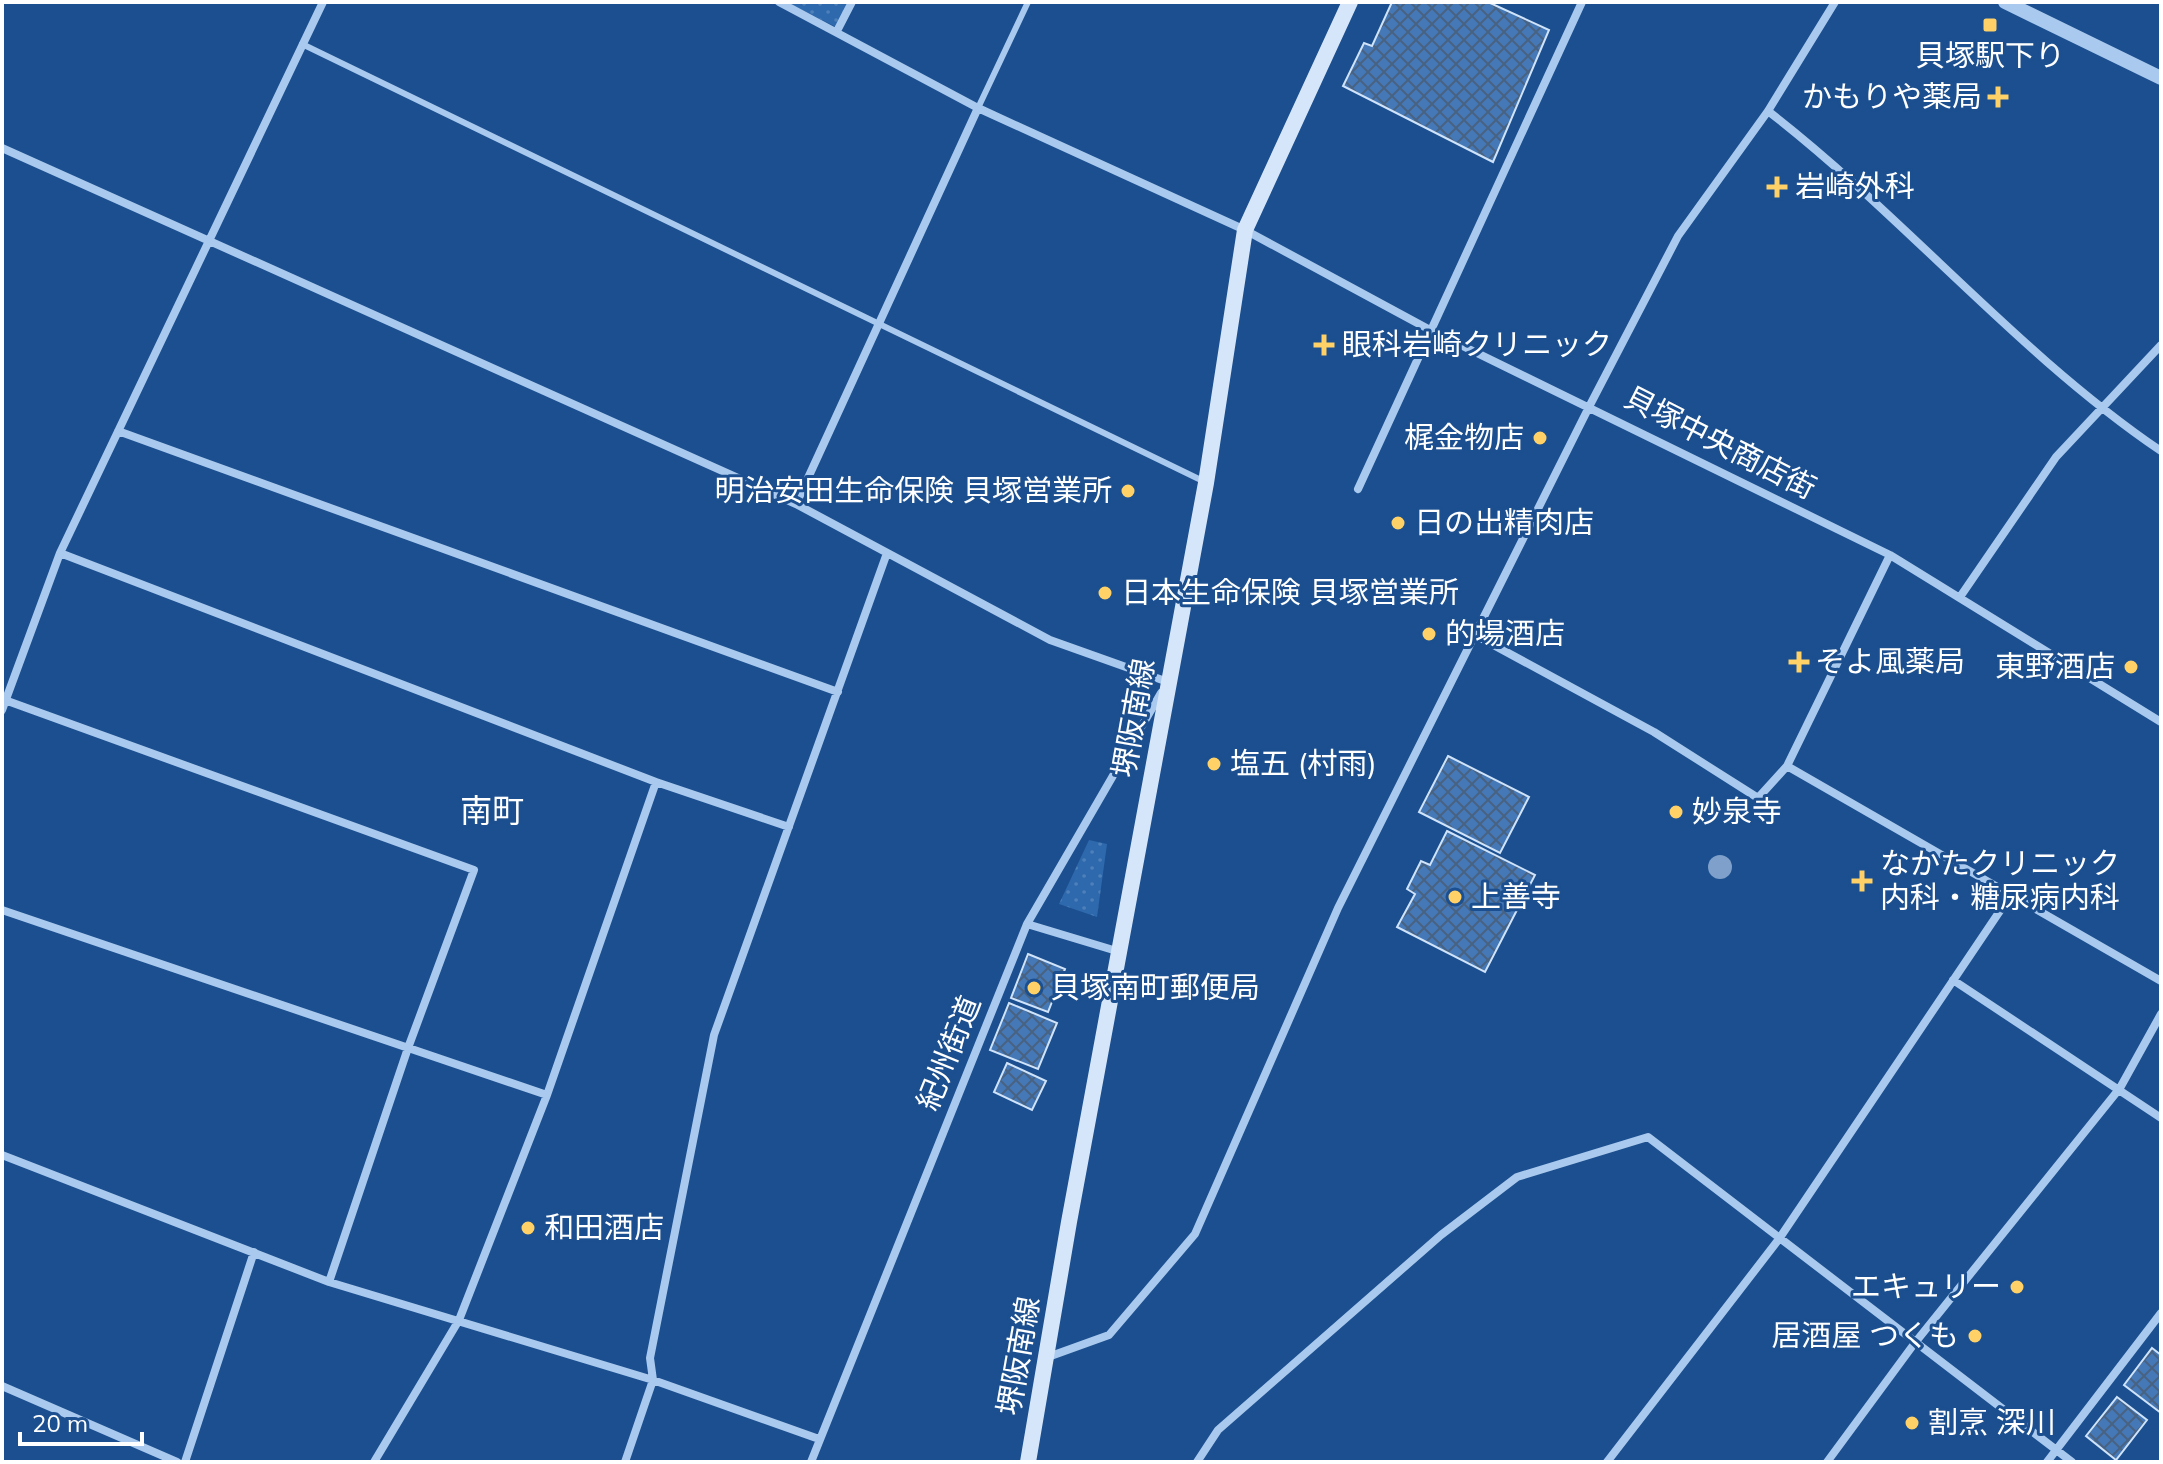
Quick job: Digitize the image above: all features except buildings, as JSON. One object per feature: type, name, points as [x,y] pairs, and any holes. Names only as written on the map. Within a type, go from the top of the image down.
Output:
[{"type":"main road","name":"堺阪南線","points":[[1028,1462],[1069,1222],[1206,483],[1245,230],[1350,2]]},
{"type":"street","points":[[2,710],[60,553],[206,241],[323,2]]},
{"type":"street","name":"貝塚中央商店街","points":[[779,2],[978,108],[1245,230],[1432,331],[1590,405],[1890,555],[2161,722]]},
{"type":"street","points":[[837,31],[852,2]]},
{"type":"street","points":[[1358,489],[1582,2]]},
{"type":"street","points":[[1048,1357],[1109,1335],[1195,1234],[1338,908],[1590,405],[1678,236],[1768,111],[1835,2]]},
{"type":"street","points":[[2005,2],[2161,78]]},
{"type":"street","points":[[796,504],[978,108]]},
{"type":"street","points":[[1768,111],[1831,160],[2100,410],[2161,451]]},
{"type":"street","points":[[2,148],[796,504],[1050,640],[1169,680]]},
{"type":"street","points":[[1960,597],[2056,457],[2161,345]]},
{"type":"street","points":[[118,431],[838,692]]},
{"type":"street","points":[[60,553],[656,782],[789,827]]},
{"type":"street","points":[[625,1462],[653,1380],[650,1358],[714,1035],[887,553]]},
{"type":"street","points":[[1475,635],[1654,732],[1758,798],[1787,766],[1890,555]]},
{"type":"street","name":"紀州街道","points":[[811,1462],[1027,924],[1169,680]]},
{"type":"street","points":[[4,699],[474,870],[408,1048],[329,1282]]},
{"type":"street","points":[[1787,766],[2161,981]]},
{"type":"street","points":[[374,1462],[459,1320],[547,1095],[656,782]]},
{"type":"street","points":[[1607,1462],[1779,1239],[2012,893]]},
{"type":"street","points":[[2,910],[547,1095]]},
{"type":"street","points":[[1027,924],[1120,952]]},
{"type":"street","points":[[1953,980],[2161,1118]]},
{"type":"street","points":[[1827,1462],[1914,1344],[2120,1088],[2161,1014]]},
{"type":"street","points":[[1197,1462],[1218,1430],[1441,1235],[1517,1177],[1648,1137],[1914,1344],[2072,1462]]},
{"type":"street","points":[[2,1155],[329,1282],[653,1380],[819,1439]]},
{"type":"street","points":[[185,1462],[254,1252]]},
{"type":"street","points":[[2047,1462],[2161,1313]]},
{"type":"street","points":[[2,1386],[177,1462]]},
{"type":"lane","points":[[978,108],[1028,2]]},
{"type":"lane","points":[[302,44],[1206,483]]},
{"type":"shaded area","points":[[786,2],[849,2],[836,27]]},
{"type":"shaded area","points":[[1089,840],[1107,844],[1097,917],[1059,904]]},
{"type":"place","name":"貝塚駅下り","points":[[1990,25]]},
{"type":"place","name":"かもりや薬局","points":[[1998,97]]},
{"type":"place","name":"岩崎外科","points":[[1777,187]]},
{"type":"place","name":"眼科岩崎クリニック","points":[[1324,345]]},
{"type":"place","name":"梶金物店","points":[[1540,438]]},
{"type":"place","name":"明治安田生命保険 貝塚営業所","points":[[1128,491]]},
{"type":"place","name":"日の出精肉店","points":[[1398,523]]},
{"type":"place","name":"日本生命保険 貝塚営業所","points":[[1105,593]]},
{"type":"place","name":"的場酒店","points":[[1429,634]]},
{"type":"place","name":"そよ風薬局","points":[[1799,662]]},
{"type":"place","name":"東野酒店","points":[[2131,667]]},
{"type":"place","name":"塩五 (村雨)","points":[[1214,764]]},
{"type":"place","name":"妙泉寺","points":[[1676,812]]},
{"type":"place","name":"なかたクリニック 内科・糖尿病内科","points":[[1862,881]]},
{"type":"place","name":"上善寺","points":[[1455,897]]},
{"type":"place","name":"貝塚南町郵便局","points":[[1034,988]]},
{"type":"place","name":"和田酒店","points":[[528,1228]]},
{"type":"place","name":"エキュリー","points":[[2017,1287]]},
{"type":"place","name":"居酒屋 つくも","points":[[1975,1336]]},
{"type":"place","name":"割烹 深川","points":[[1912,1423]]},
{"type":"district","name":"南町","points":[[492,811]]}]
